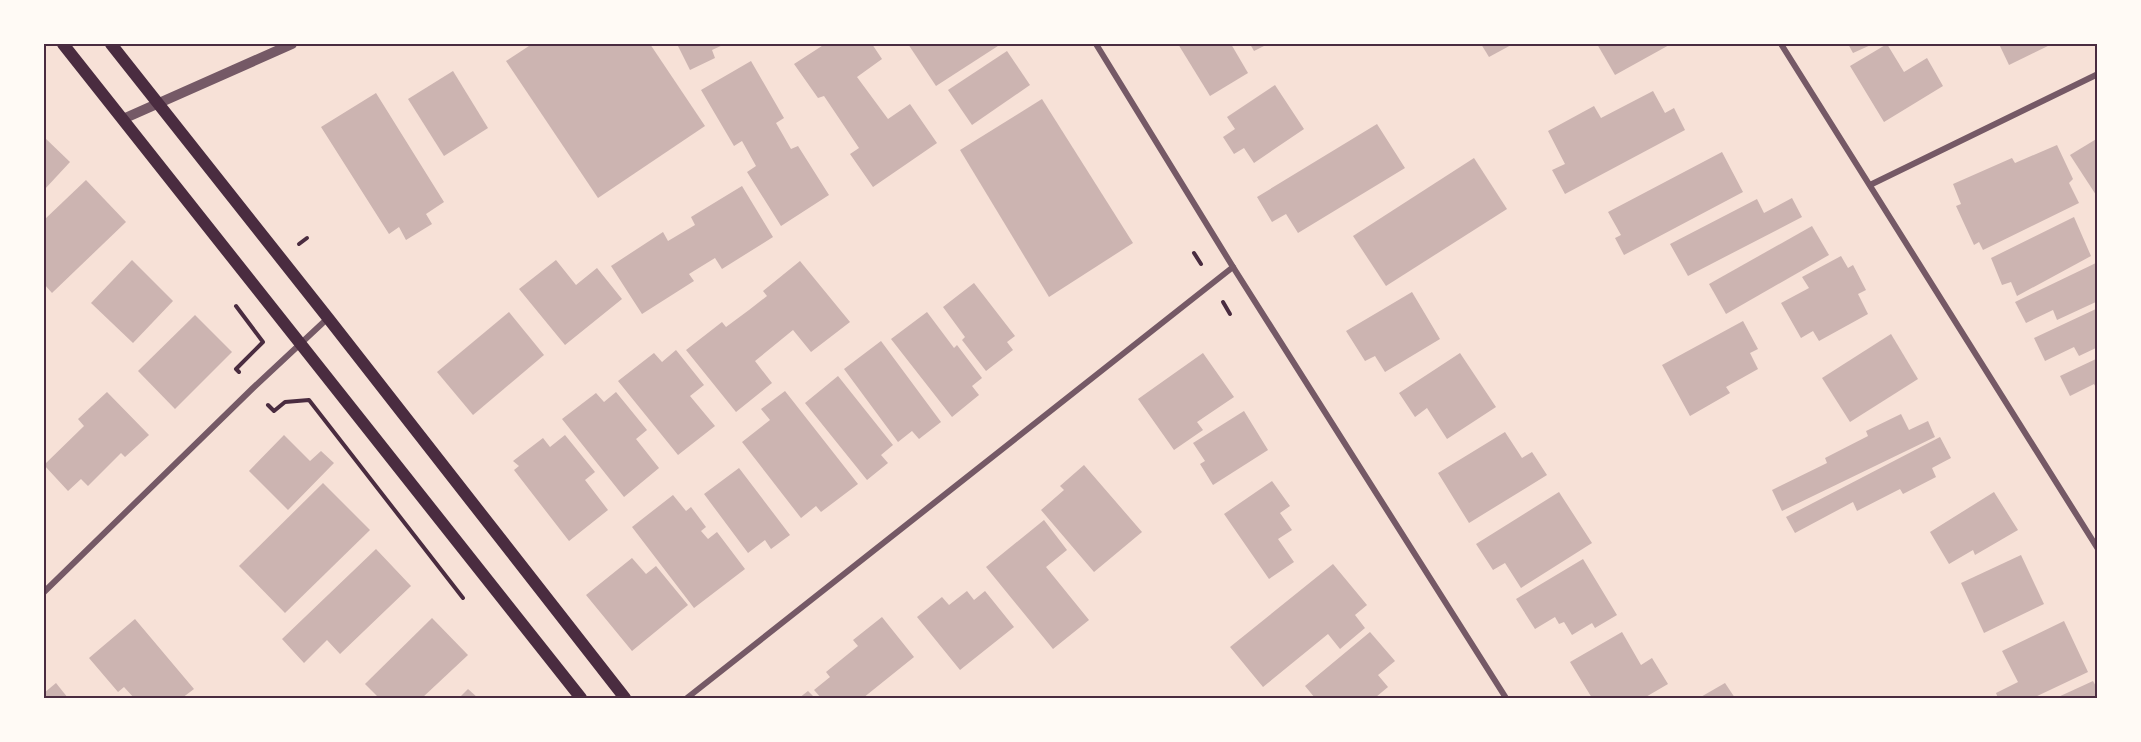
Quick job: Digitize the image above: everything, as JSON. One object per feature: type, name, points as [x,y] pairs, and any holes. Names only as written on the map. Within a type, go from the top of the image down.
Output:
[{"type":"main road","points":[[63,44],[301,342],[581,699]]},
{"type":"main road","points":[[111,44],[625,699]]},
{"type":"street","points":[[123,119],[292,44]]},
{"type":"street","points":[[1096,44],[1233,267],[1506,699]]},
{"type":"street","points":[[1781,44],[2097,549]]},
{"type":"street","points":[[1870,185],[2097,74]]},
{"type":"street","points":[[687,699],[1233,267]]},
{"type":"street","points":[[44,592],[328,318]]},
{"type":"path","points":[[230,300],[263,342],[236,369],[241,374]]},
{"type":"path","points":[[268,406],[274,411],[285,402],[309,400],[463,598]]},
{"type":"building","points":[[532,44],[650,44],[705,126],[598,198],[506,61]]},
{"type":"building","points":[[677,44],[725,44],[712,50],[715,58],[690,70]]},
{"type":"building","points":[[825,44],[872,44],[882,59],[857,77],[888,119],[910,104],[937,143],[873,187],[850,154],[859,148],[824,96],[818,98],[794,64]]},
{"type":"building","points":[[908,44],[1001,44],[936,86]]},
{"type":"building","points":[[1178,44],[1231,44],[1248,73],[1210,96]]},
{"type":"building","points":[[1250,44],[1268,44],[1254,51]]},
{"type":"building","points":[[1481,44],[1513,44],[1489,57]]},
{"type":"building","points":[[1597,44],[1671,44],[1615,75]]},
{"type":"building","points":[[1848,44],[1873,44],[1853,53]]},
{"type":"building","points":[[1887,44],[1904,72],[1927,58],[1943,86],[1884,122],[1850,66]]},
{"type":"building","points":[[1999,44],[2052,44],[2009,65]]},
{"type":"building","points":[[1007,51],[1030,85],[972,125],[948,90]]},
{"type":"building","points":[[751,61],[784,118],[776,123],[791,149],[798,146],[829,195],[781,226],[747,172],[756,166],[742,141],[734,146],[701,90]]},
{"type":"building","points":[[453,71],[488,128],[444,156],[408,99]]},
{"type":"building","points":[[1275,85],[1304,129],[1254,163],[1244,148],[1234,154],[1223,137],[1235,129],[1227,117]]},
{"type":"building","points":[[1653,91],[1665,113],[1674,108],[1685,130],[1565,194],[1552,170],[1565,164],[1548,131],[1594,106],[1601,118]]},
{"type":"building","points":[[376,93],[444,202],[426,214],[432,224],[406,240],[399,227],[389,234],[321,127]]},
{"type":"building","points":[[1042,99],[1133,243],[1049,297],[960,150]]},
{"type":"building","points":[[1377,124],[1405,168],[1298,233],[1286,214],[1272,222],[1257,197]]},
{"type":"building","points":[[44,137],[70,162],[44,190]]},
{"type":"building","points":[[2098,138],[2098,198],[2070,155]]},
{"type":"building","points":[[2057,145],[2073,179],[2069,183],[2079,203],[1983,250],[1979,242],[1974,245],[1956,206],[1961,204],[1953,184],[2012,158],[2015,163]]},
{"type":"building","points":[[1722,152],[1743,192],[1624,255],[1615,238],[1621,235],[1608,212]]},
{"type":"building","points":[[1474,158],[1507,209],[1386,286],[1353,236]]},
{"type":"building","points":[[86,180],[126,222],[52,293],[44,284],[44,220]]},
{"type":"building","points":[[742,186],[773,237],[722,269],[715,258],[689,274],[694,281],[642,314],[611,266],[663,232],[668,241],[695,225],[691,217]]},
{"type":"building","points":[[1792,198],[1802,217],[1688,276],[1670,244],[1757,199],[1764,213]]},
{"type":"building","points":[[2074,217],[2091,256],[2017,296],[2011,282],[2002,285],[1991,258]]},
{"type":"building","points":[[1812,226],[1829,255],[1726,314],[1709,284]]},
{"type":"building","points":[[1841,256],[1848,268],[1853,265],[1866,290],[1858,294],[1868,314],[1819,341],[1813,331],[1801,338],[1781,303],[1809,288],[1802,277]]},
{"type":"building","points":[[132,260],[173,301],[133,343],[91,303]]},
{"type":"building","points":[[556,260],[576,285],[597,268],[622,299],[565,345],[519,289]]},
{"type":"building","points":[[800,261],[850,322],[811,352],[793,330],[755,361],[772,383],[736,412],[686,350],[722,322],[726,327],[767,296],[763,291]]},
{"type":"building","points":[[2098,262],[2098,301],[2057,320],[2053,310],[2026,323],[2015,302]]},
{"type":"building","points":[[974,283],[1015,336],[1007,342],[1013,350],[986,371],[962,340],[965,337],[943,307]]},
{"type":"building","points":[[1412,292],[1440,339],[1385,372],[1375,356],[1365,361],[1346,331]]},
{"type":"building","points":[[2098,308],[2098,347],[2079,356],[2074,347],[2045,361],[2034,338]]},
{"type":"building","points":[[509,312],[544,355],[473,415],[437,372]]},
{"type":"building","points":[[927,312],[954,348],[957,345],[982,378],[972,386],[979,395],[952,417],[891,339]]},
{"type":"building","points":[[195,315],[232,352],[175,409],[138,371]]},
{"type":"building","points":[[1743,321],[1758,349],[1750,353],[1758,369],[1726,387],[1730,393],[1690,416],[1662,365]]},
{"type":"building","points":[[1891,334],[1918,379],[1850,422],[1822,378]]},
{"type":"building","points":[[881,341],[941,422],[919,439],[912,431],[898,442],[844,369]]},
{"type":"building","points":[[676,350],[704,385],[690,396],[715,426],[678,455],[618,381],[654,353],[662,362]]},
{"type":"building","points":[[1203,353],[1234,397],[1197,422],[1203,430],[1174,450],[1138,399]]},
{"type":"building","points":[[1460,353],[1496,407],[1447,439],[1427,408],[1415,417],[1399,393]]},
{"type":"building","points":[[2098,358],[2098,391],[2094,384],[2070,396],[2060,376]]},
{"type":"building","points":[[838,376],[893,445],[881,455],[888,463],[867,480],[805,403]]},
{"type":"building","points":[[785,391],[858,484],[821,512],[816,506],[801,518],[742,442],[770,420],[761,409]]},
{"type":"building","points":[[107,392],[149,435],[125,457],[121,453],[88,486],[81,479],[68,491],[44,465],[84,426],[78,419]]},
{"type":"building","points":[[616,392],[647,430],[636,439],[659,468],[624,497],[562,419],[596,393],[604,402]]},
{"type":"building","points":[[1244,411],[1268,450],[1213,485],[1200,464],[1205,461],[1193,443]]},
{"type":"building","points":[[1901,414],[1909,430],[1928,421],[1935,437],[1782,511],[1772,490],[1827,463],[1825,458],[1868,436],[1866,431]]},
{"type":"building","points":[[1505,432],[1522,458],[1532,452],[1547,475],[1469,523],[1438,473]]},
{"type":"building","points":[[284,435],[310,461],[321,451],[334,463],[288,510],[249,471]]},
{"type":"building","points":[[565,435],[595,472],[585,480],[608,510],[569,541],[514,470],[519,466],[513,461],[543,438],[550,447]]},
{"type":"building","points":[[1940,437],[1951,458],[1932,468],[1936,477],[1903,494],[1900,489],[1857,511],[1853,502],[1795,533],[1786,517]]},
{"type":"building","points":[[1084,465],[1142,532],[1094,572],[1041,510],[1064,490],[1060,486]]},
{"type":"building","points":[[739,468],[790,535],[771,549],[765,540],[748,553],[704,494]]},
{"type":"building","points":[[1272,481],[1290,506],[1280,513],[1292,530],[1278,539],[1294,562],[1269,579],[1224,514]]},
{"type":"building","points":[[323,483],[370,530],[285,613],[239,566]]},
{"type":"building","points":[[1559,492],[1592,543],[1521,588],[1505,563],[1493,570],[1476,544]]},
{"type":"building","points":[[1994,492],[2018,530],[1975,555],[1973,550],[1949,564],[1930,532]]},
{"type":"building","points":[[673,495],[686,511],[691,507],[706,527],[701,531],[708,539],[717,532],[745,569],[694,608],[632,527]]},
{"type":"building","points":[[1044,520],[1067,550],[1046,567],[1089,620],[1053,649],[986,567]]},
{"type":"building","points":[[376,549],[411,586],[340,654],[327,640],[304,663],[282,639]]},
{"type":"building","points":[[2021,555],[2044,604],[1984,633],[1961,583]]},
{"type":"building","points":[[632,558],[646,574],[656,566],[688,605],[632,651],[586,595]]},
{"type":"building","points":[[1583,559],[1617,615],[1595,628],[1592,623],[1572,635],[1564,622],[1559,624],[1555,617],[1535,629],[1516,599]]},
{"type":"building","points":[[1333,564],[1367,605],[1355,615],[1365,628],[1340,649],[1328,634],[1263,687],[1230,647]]},
{"type":"building","points":[[967,591],[974,600],[985,591],[1014,627],[960,670],[917,617],[942,597],[949,605]]},
{"type":"building","points":[[882,617],[914,657],[863,698],[821,698],[814,690],[830,677],[826,672],[858,646],[853,640]]},
{"type":"building","points":[[432,618],[468,655],[422,698],[379,698],[365,684]]},
{"type":"building","points":[[135,619],[194,689],[182,698],[134,698],[124,687],[118,692],[89,658]]},
{"type":"building","points":[[2064,621],[2088,672],[2033,698],[1998,698],[1996,693],[2018,682],[2002,651]]},
{"type":"building","points":[[1370,632],[1395,661],[1378,675],[1388,687],[1377,698],[1315,698],[1305,686]]},
{"type":"building","points":[[1622,632],[1641,665],[1652,658],[1668,684],[1644,698],[1592,698],[1570,662]]},
{"type":"building","points":[[2093,681],[2098,690],[2098,698],[2056,698]]},
{"type":"building","points":[[56,683],[68,698],[44,698],[44,693]]},
{"type":"building","points":[[1725,683],[1735,698],[1699,698]]},
{"type":"building","points":[[468,689],[478,698],[459,698]]},
{"type":"building","points":[[808,691],[815,698],[799,698]]}]
